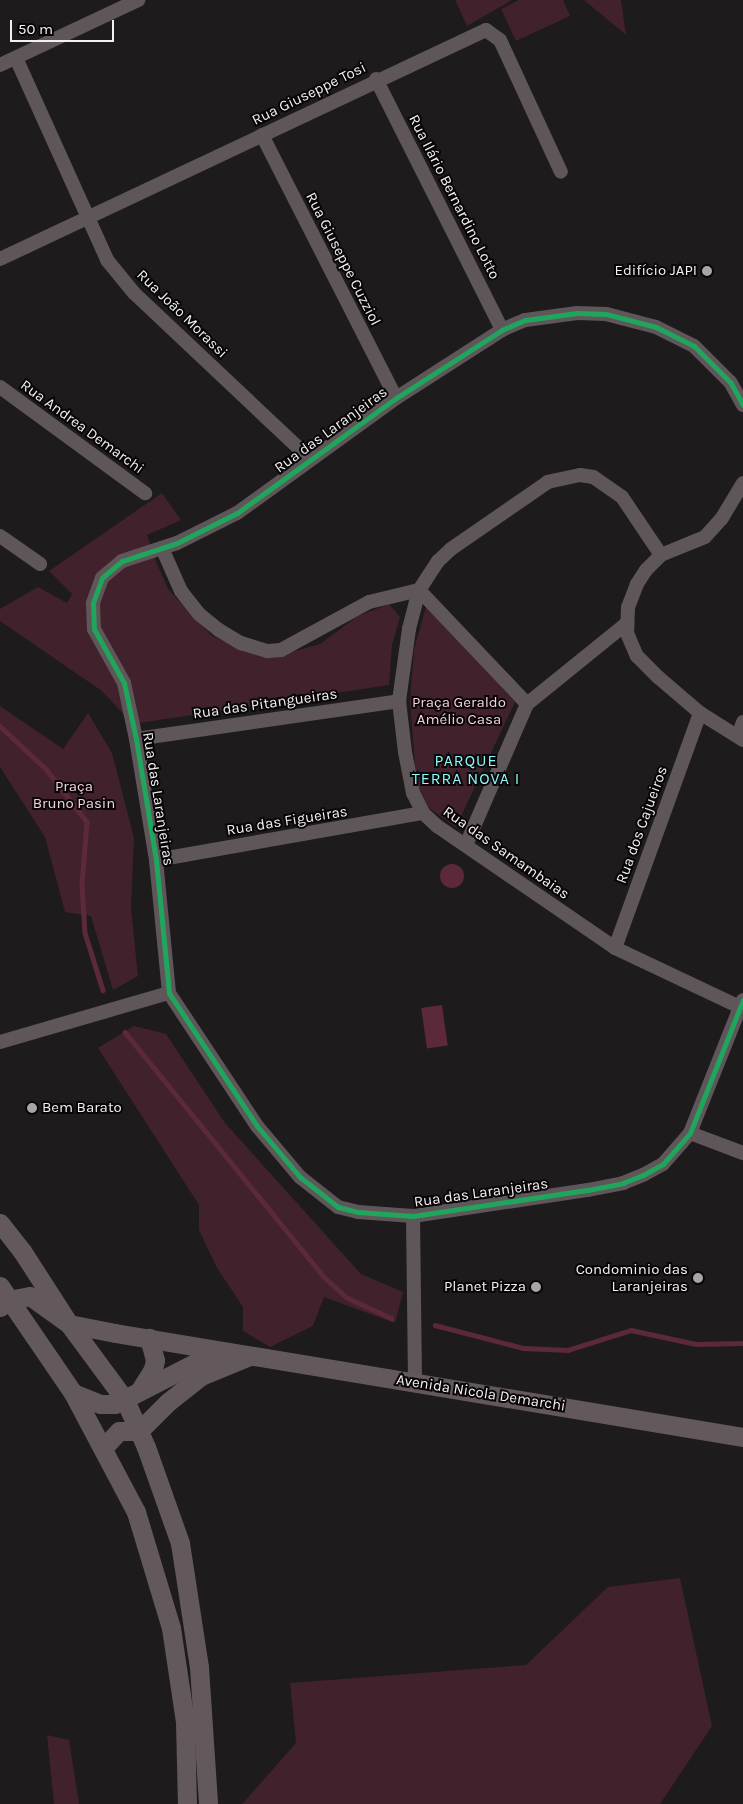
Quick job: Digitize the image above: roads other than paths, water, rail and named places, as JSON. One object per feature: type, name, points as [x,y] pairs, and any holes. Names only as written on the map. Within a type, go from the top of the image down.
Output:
[{"type":"main road","points":[[0,1223],[22,1251],[70,1324],[131,1397],[138,1431],[180,1543],[199,1667],[208,1804]]},
{"type":"main road","points":[[3,1298],[30,1296],[70,1324]]},
{"type":"main road","points":[[3,1298],[73,1393],[104,1448],[136,1512],[171,1628],[185,1722],[187,1804]]},
{"type":"main road","name":"Avenida Nicola Demarchi","points":[[70,1324],[218,1351],[255,1354],[743,1437]]},
{"type":"main road","points":[[131,1397],[153,1369],[155,1360],[149,1338]]},
{"type":"main road","points":[[73,1393],[100,1404],[115,1404],[218,1351]]},
{"type":"main road","points":[[104,1448],[119,1431],[138,1431],[168,1402],[201,1376],[218,1366],[255,1354]]},
{"type":"street","points":[[0,66],[138,0]]},
{"type":"street","name":"Rua Giuseppe Tosi","points":[[0,259],[376,79],[480,32],[491,32],[500,40],[561,172]]},
{"type":"street","name":"Rua João Morassi","points":[[16,58],[108,260],[134,293],[310,459]]},
{"type":"street","name":"Rua Ilário Bernardino Lotto","points":[[376,79],[502,330]]},
{"type":"street","name":"Rua Giuseppe Cuzziol","points":[[262,134],[396,398]]},
{"type":"street","name":"Rua das Laranjeiras","points":[[741,1004],[690,1133],[663,1164],[623,1183],[413,1216],[358,1212],[338,1207],[300,1177],[257,1126],[169,993],[156,860],[136,739],[124,682],[94,629],[93,603],[102,578],[122,561],[162,548],[237,513],[396,398],[502,330],[525,320],[577,313],[617,316],[656,327],[694,346],[730,382],[743,404]]},
{"type":"street","name":"Rua Andrea Demarchi","points":[[0,387],[144,493]]},
{"type":"street","name":"Rua das Samambaias","points":[[661,555],[622,497],[593,477],[565,477],[528,493],[451,549],[438,561],[419,590],[409,629],[399,701],[411,784],[423,813],[615,948],[741,1004]]},
{"type":"street","points":[[743,483],[722,518],[705,537],[661,555],[637,584],[628,607],[627,632],[637,656],[700,713],[740,738],[743,722]]},
{"type":"street","points":[[0,536],[40,564]]},
{"type":"street","points":[[162,548],[181,591],[199,614],[241,643],[268,651],[281,650],[298,642],[369,602],[419,590],[527,704]]},
{"type":"street","points":[[466,845],[527,704],[628,623]]},
{"type":"street","name":"Rua das Pitangueiras","points":[[136,739],[399,701]]},
{"type":"street","name":"Rua dos Cajueiros","points":[[615,948],[700,713]]},
{"type":"street","name":"Rua das Figueiras","points":[[156,860],[423,813]]},
{"type":"street","points":[[0,1042],[169,993]]},
{"type":"street","points":[[690,1133],[743,1153]]},
{"type":"street","points":[[413,1216],[415,1382]]},
{"type":"waterway","points":[[0,726],[47,770],[87,822],[82,884],[85,933],[103,990]]},
{"type":"waterway","points":[[125,1032],[323,1276],[346,1297],[391,1318]]},
{"type":"waterway","points":[[435,1325],[523,1348],[568,1350],[631,1330],[696,1344],[743,1343]]},
{"type":"place","name":"Edifício JAPI","points":[[707,271]]},
{"type":"place","name":"Bem Barato","points":[[32,1108]]},
{"type":"place","name":"Condominio das Laranjeiras","points":[[698,1278]]},
{"type":"place","name":"Planet Pizza","points":[[536,1287]]},
{"type":"district","name":"PARQUE TERRA NOVA I","points":[[466,770]]},
{"type":"park label","name":"Praça Geraldo Amélio Casa","points":[[459,710]]},
{"type":"park label","name":"Praça Bruno Pasin","points":[[74,794]]}]
